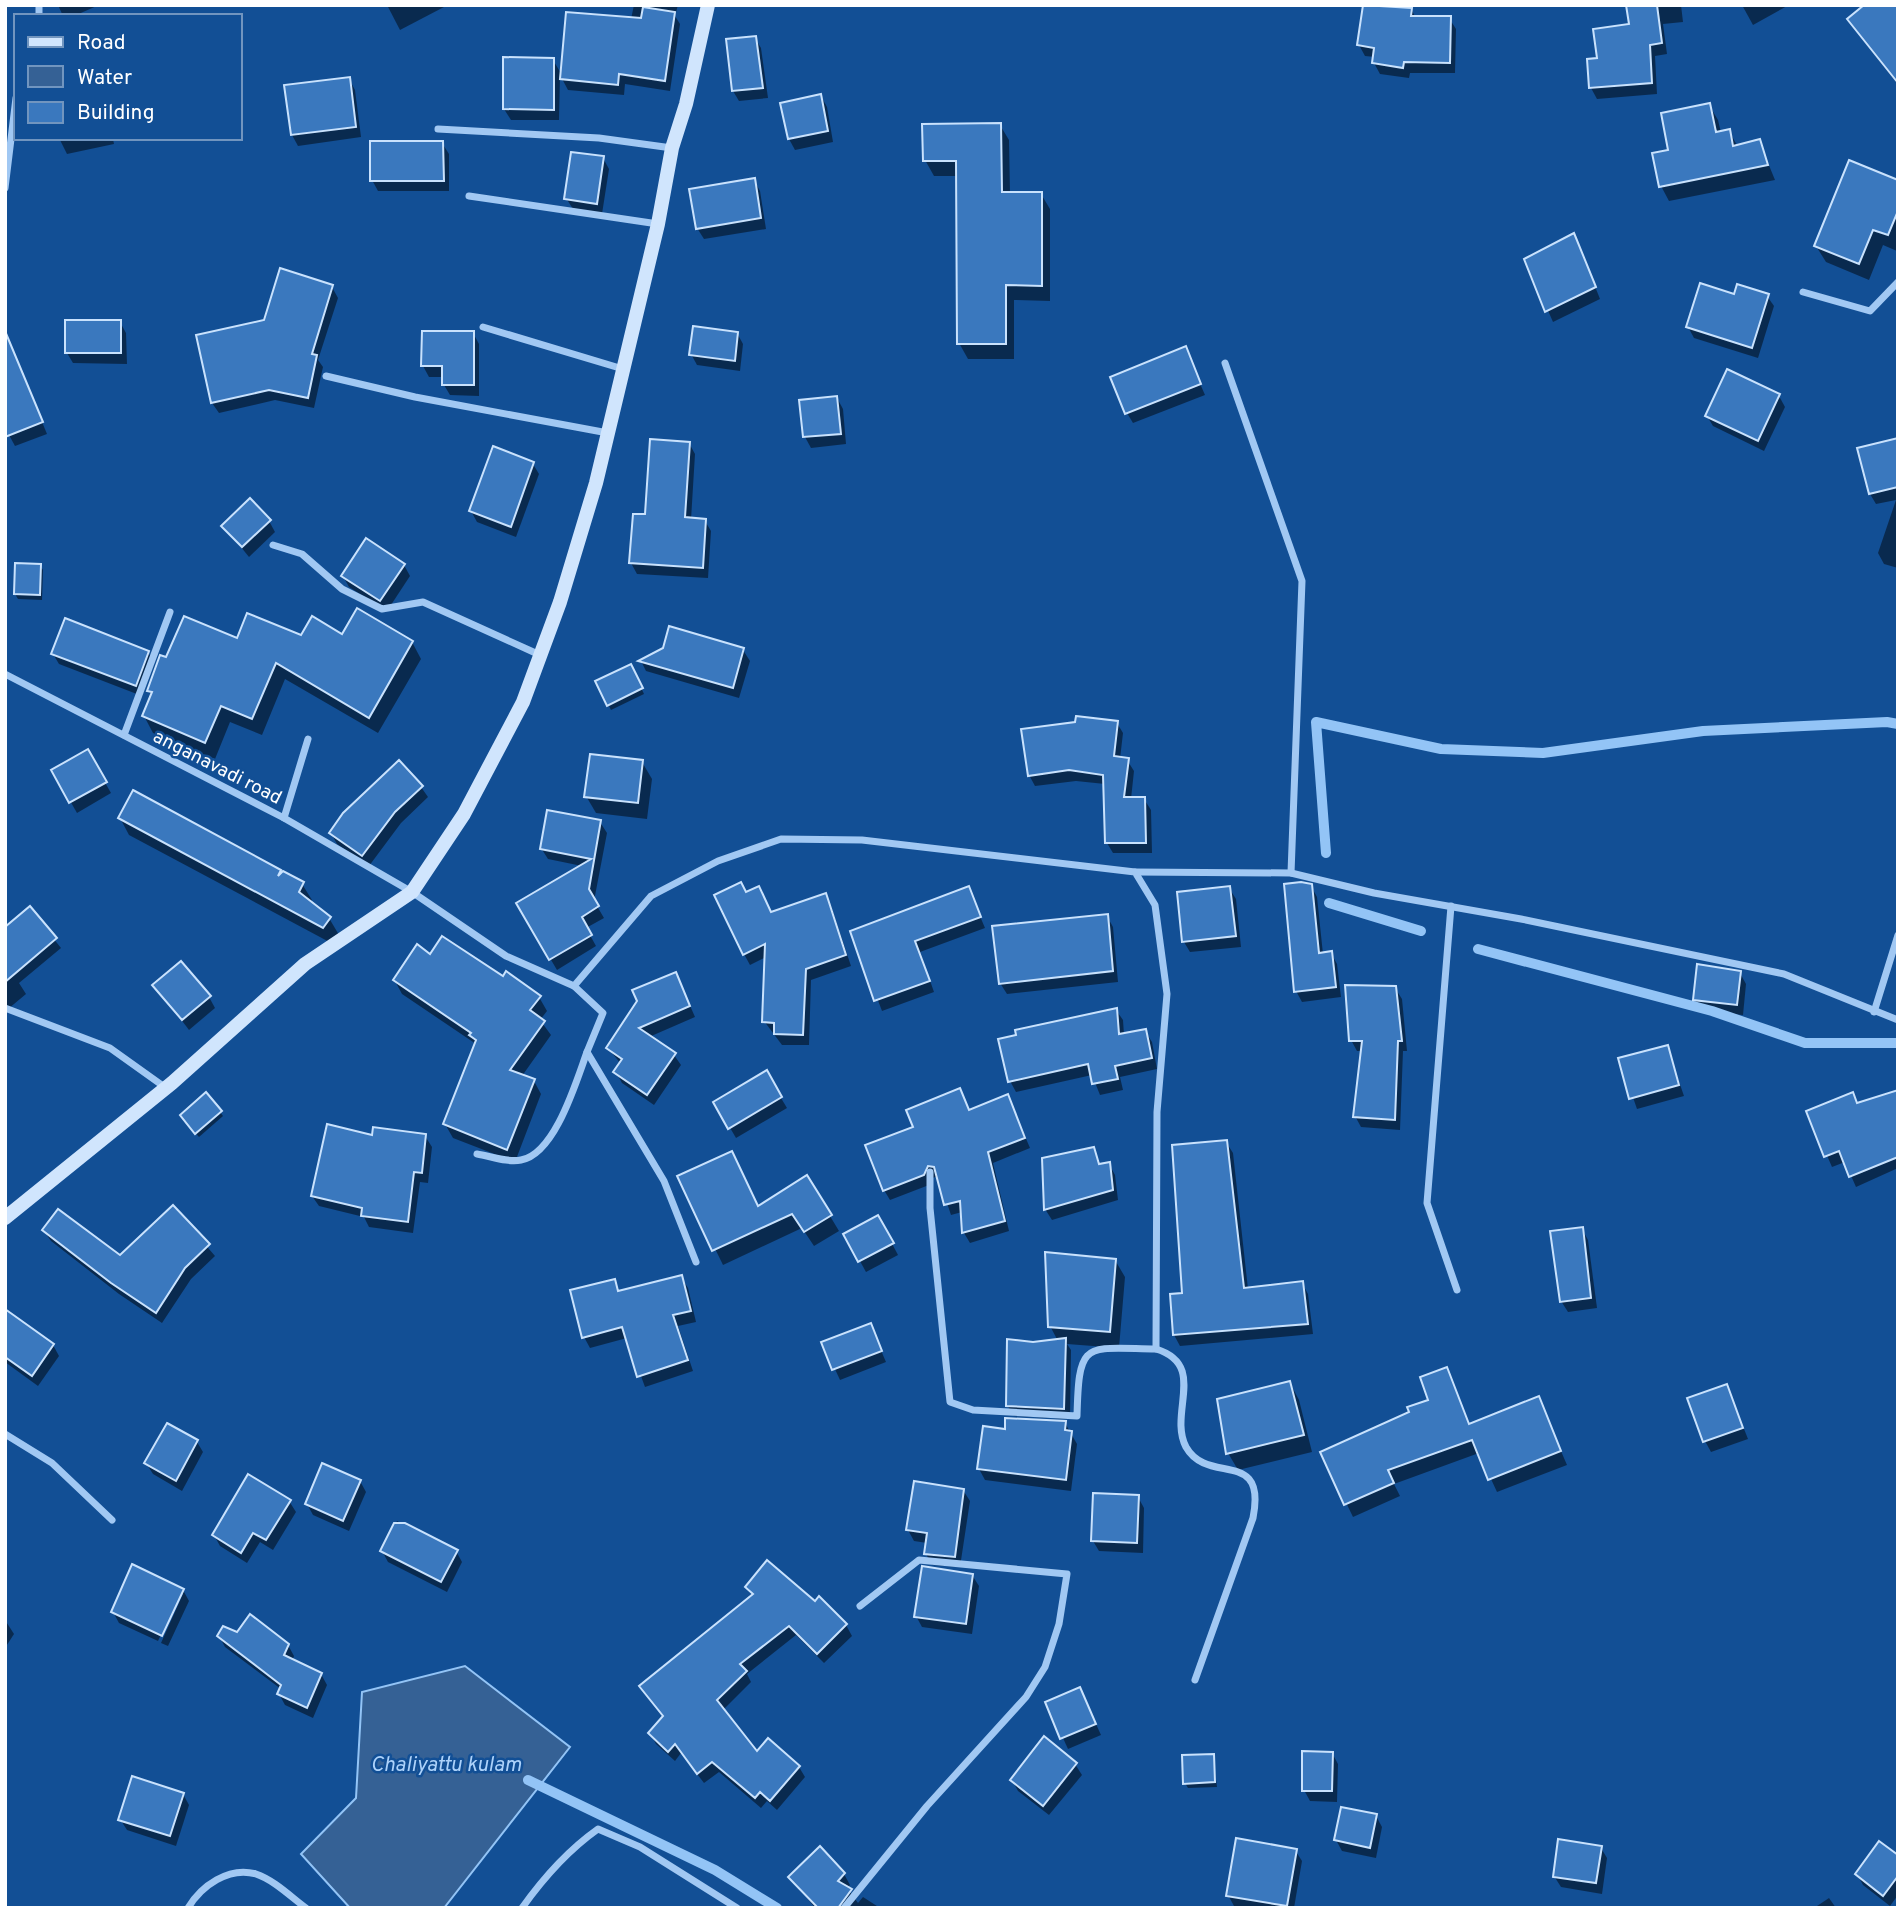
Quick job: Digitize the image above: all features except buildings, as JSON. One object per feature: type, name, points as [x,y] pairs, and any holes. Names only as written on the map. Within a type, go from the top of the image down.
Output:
[{"type":"main road","points":[[5,1218],[166,1088],[304,964],[412,892],[464,814],[523,702],[588,510],[659,224],[672,148],[686,104],[708,5]]},
{"type":"street","points":[[5,188],[14,114]]},
{"type":"street","points":[[438,130],[599,138],[672,148]]},
{"type":"street","points":[[469,196],[659,224]]},
{"type":"street","points":[[1803,292],[1870,311],[1898,282]]},
{"type":"street","points":[[483,327],[623,370]]},
{"type":"street","points":[[1225,363],[1302,581],[1291,873]]},
{"type":"street","points":[[326,376],[415,397],[608,433]]},
{"type":"street","points":[[272,545],[302,554],[342,589],[382,609],[423,602],[541,655]]},
{"type":"street","points":[[124,735],[170,612]]},
{"type":"street","name":"anganavadi road","points":[[5,674],[284,817],[412,892],[506,956],[574,986],[603,1013],[587,1052]]},
{"type":"street","points":[[284,817],[308,739]]},
{"type":"street","points":[[574,986],[651,897],[718,861],[781,839],[862,840],[1135,872],[1291,873],[1784,974],[1898,1020]]},
{"type":"street","points":[[1135,872],[1155,905],[1167,994],[1157,1112],[1156,1349]]},
{"type":"street","points":[[1451,906],[1427,1203],[1457,1290]]},
{"type":"street","points":[[1874,1012],[1898,935]]},
{"type":"street","points":[[5,1008],[110,1048],[166,1088]]},
{"type":"street","points":[[477,1154],[519,1161],[539,1154],[555,1131],[587,1052]]},
{"type":"street","points":[[587,1052],[664,1181],[696,1262]]},
{"type":"street","points":[[930,1172],[930,1208],[950,1402],[973,1410],[1077,1416],[1078,1375],[1086,1354],[1096,1348],[1156,1349],[1174,1357],[1183,1370],[1185,1387],[1180,1435],[1188,1451],[1199,1462],[1246,1476],[1255,1485],[1257,1497],[1253,1517],[1195,1680]]},
{"type":"street","points":[[5,1434],[52,1463],[112,1520]]},
{"type":"street","points":[[844,1908],[927,1807],[1026,1697],[1045,1667],[1059,1624],[1067,1574],[919,1560],[860,1606]]},
{"type":"street","points":[[522,1908],[541,1881],[577,1844],[597,1829],[640,1847],[737,1908]]},
{"type":"street","points":[[188,1908],[198,1892],[227,1874],[255,1874],[306,1908]]},
{"type":"water","name":"Chaliyattu kulam","points":[[465,1666],[570,1747],[444,1908],[350,1908],[301,1854],[356,1798],[362,1692]]},
{"type":"waterway","points":[[1326,853],[1316,722],[1441,749],[1543,753],[1703,731],[1887,722],[1898,724]]},
{"type":"waterway","points":[[1329,903],[1421,931]]},
{"type":"waterway","points":[[1478,949],[1712,1011],[1805,1043],[1898,1043]]},
{"type":"waterway","points":[[528,1780],[715,1870],[777,1908]]}]
